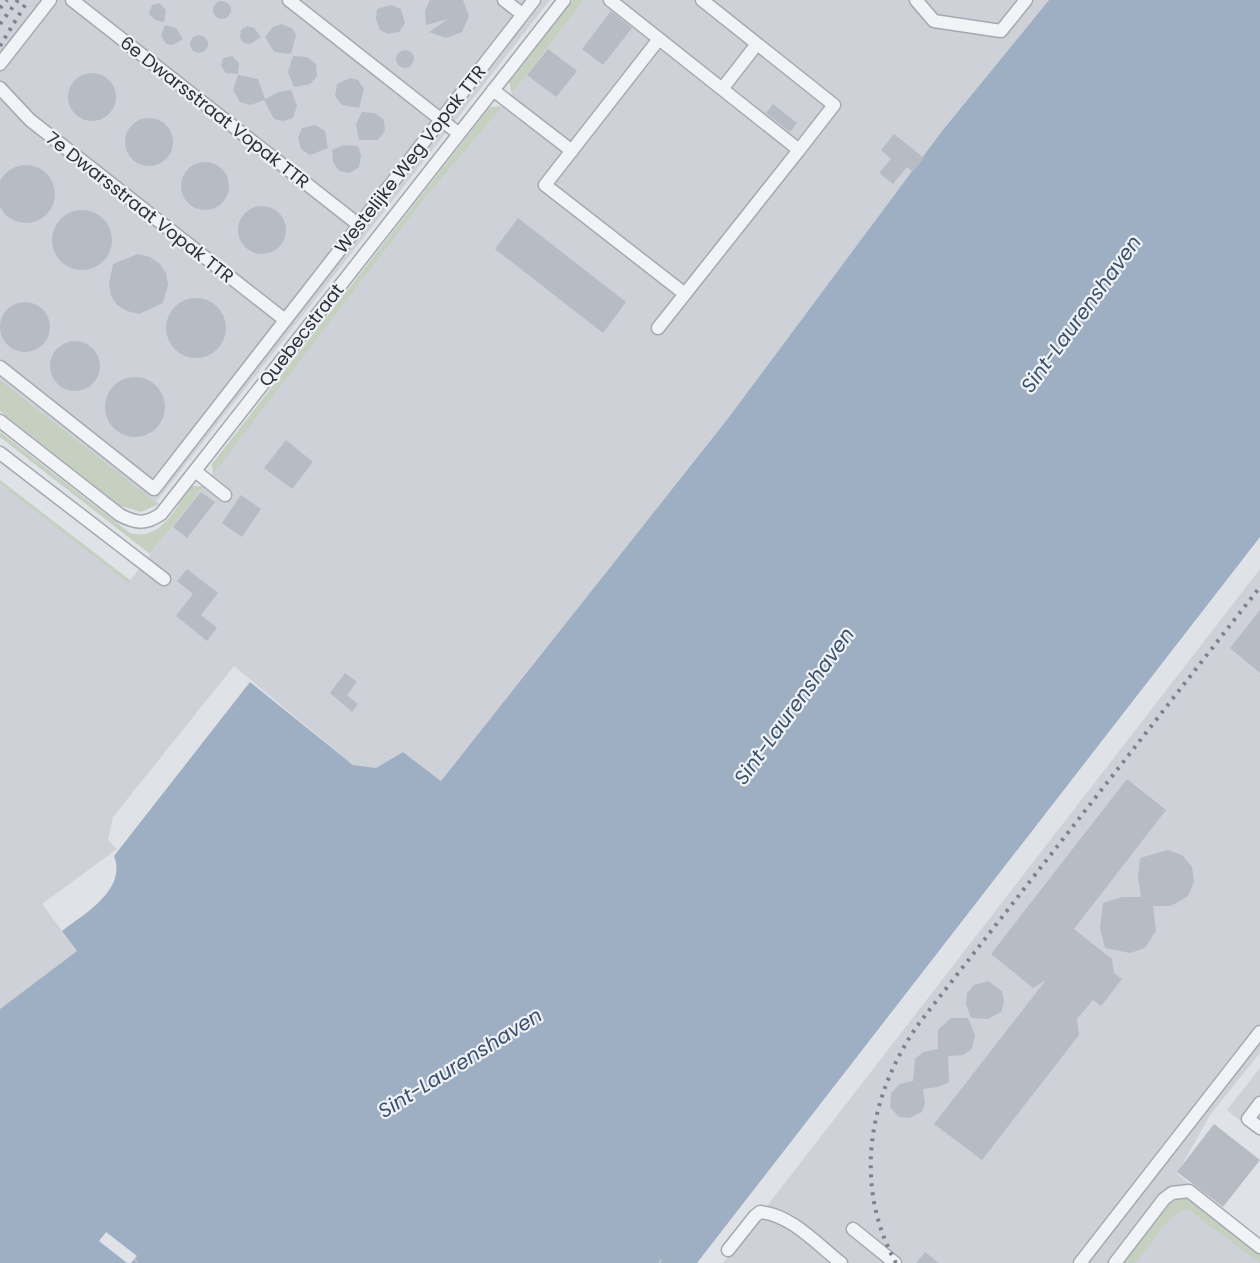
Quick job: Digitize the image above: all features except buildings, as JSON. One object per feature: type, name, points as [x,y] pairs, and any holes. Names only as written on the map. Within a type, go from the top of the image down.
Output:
[{"type":"street","points":[[0,64],[50,0]]},
{"type":"street","name":"6e Dwarsstraat Vopak TTR","points":[[72,0],[359,225]]},
{"type":"street","points":[[289,0],[458,133]]},
{"type":"street","points":[[504,0],[522,14]]},
{"type":"street","name":"Westelijke Weg Vopak TTR","points":[[0,367],[154,489],[534,0]]},
{"type":"street","name":"Quebecstraat","points":[[0,421],[120,515],[131,521],[149,522],[161,514],[564,0]]},
{"type":"street","points":[[610,0],[799,150]]},
{"type":"street","points":[[658,328],[834,105],[702,0]]},
{"type":"street","points":[[916,0],[934,21],[1001,31],[1026,0]]},
{"type":"street","points":[[659,39],[545,185],[685,294]]},
{"type":"street","points":[[722,89],[757,44]]},
{"type":"street","name":"7e Dwarsstraat Vopak TTR","points":[[0,88],[30,120],[285,320]]},
{"type":"street","points":[[493,90],[572,151]]},
{"type":"street","points":[[0,453],[164,579]]},
{"type":"street","points":[[195,471],[225,495]]},
{"type":"street","points":[[1080,1263],[1260,1032]]},
{"type":"street","points":[[1260,1104],[1248,1119],[1260,1128]]},
{"type":"street","points":[[1115,1263],[1164,1199],[1180,1191],[1189,1191],[1260,1247]]},
{"type":"street","points":[[728,1250],[755,1216],[760,1212],[768,1212],[788,1222],[841,1263]]},
{"type":"street","points":[[853,1229],[895,1263]]},
{"type":"path","points":[[659,1263],[664,1256]]},
{"type":"path","points":[[134,1259],[139,1263]]},
{"type":"shaded area","points":[[0,0],[550,0],[156,502],[0,380]]},
{"type":"shaded area","points":[[584,0],[1049,0],[942,131],[726,421],[441,781],[403,752],[376,768],[353,765],[234,666],[113,817],[108,840],[117,849],[42,904],[77,951],[0,1009],[0,484],[129,582],[426,197],[503,106]]},
{"type":"shaded area","points":[[1260,569],[1260,1053],[1210,1115],[1177,1174],[1260,1238],[1260,1263],[723,1263]]},
{"type":"shaded area","points":[[1260,1068],[1260,1136],[1227,1110]]},
{"type":"green space","points":[[573,0],[584,0],[512,94],[509,82]]},
{"type":"green space","points":[[503,106],[426,197],[213,474],[212,464],[490,107]]},
{"type":"green space","points":[[0,380],[159,504],[141,512],[121,506],[0,411]]},
{"type":"green space","points":[[0,432],[130,533],[141,534],[159,528],[167,521],[191,486],[204,486],[150,554],[0,437]]},
{"type":"green space","points":[[0,480],[130,580],[129,583],[0,484]]},
{"type":"green space","points":[[1184,1198],[1193,1199],[1260,1251],[1260,1263],[1189,1210],[1182,1211],[1167,1223],[1136,1263],[1123,1263],[1168,1204]]},
{"type":"water","name":"Sint-Laurenshaven","points":[[1049,0],[1260,0],[1260,537],[697,1263],[0,1263],[0,1009],[77,951],[62,931],[102,900],[115,880],[114,856],[250,682],[353,765],[376,768],[403,752],[441,781],[726,421],[942,131]]},
{"type":"pier","points":[[106,1232],[137,1256],[131,1263],[127,1263],[99,1241]]},
{"type":"railway","points":[[0,8],[7,0]]},
{"type":"railway","points":[[0,24],[18,0]]},
{"type":"railway","points":[[0,46],[25,5]]},
{"type":"railway","points":[[896,1263],[882,1233],[874,1202],[871,1171],[872,1140],[878,1109],[889,1078],[903,1050],[920,1022],[1260,587]]}]
